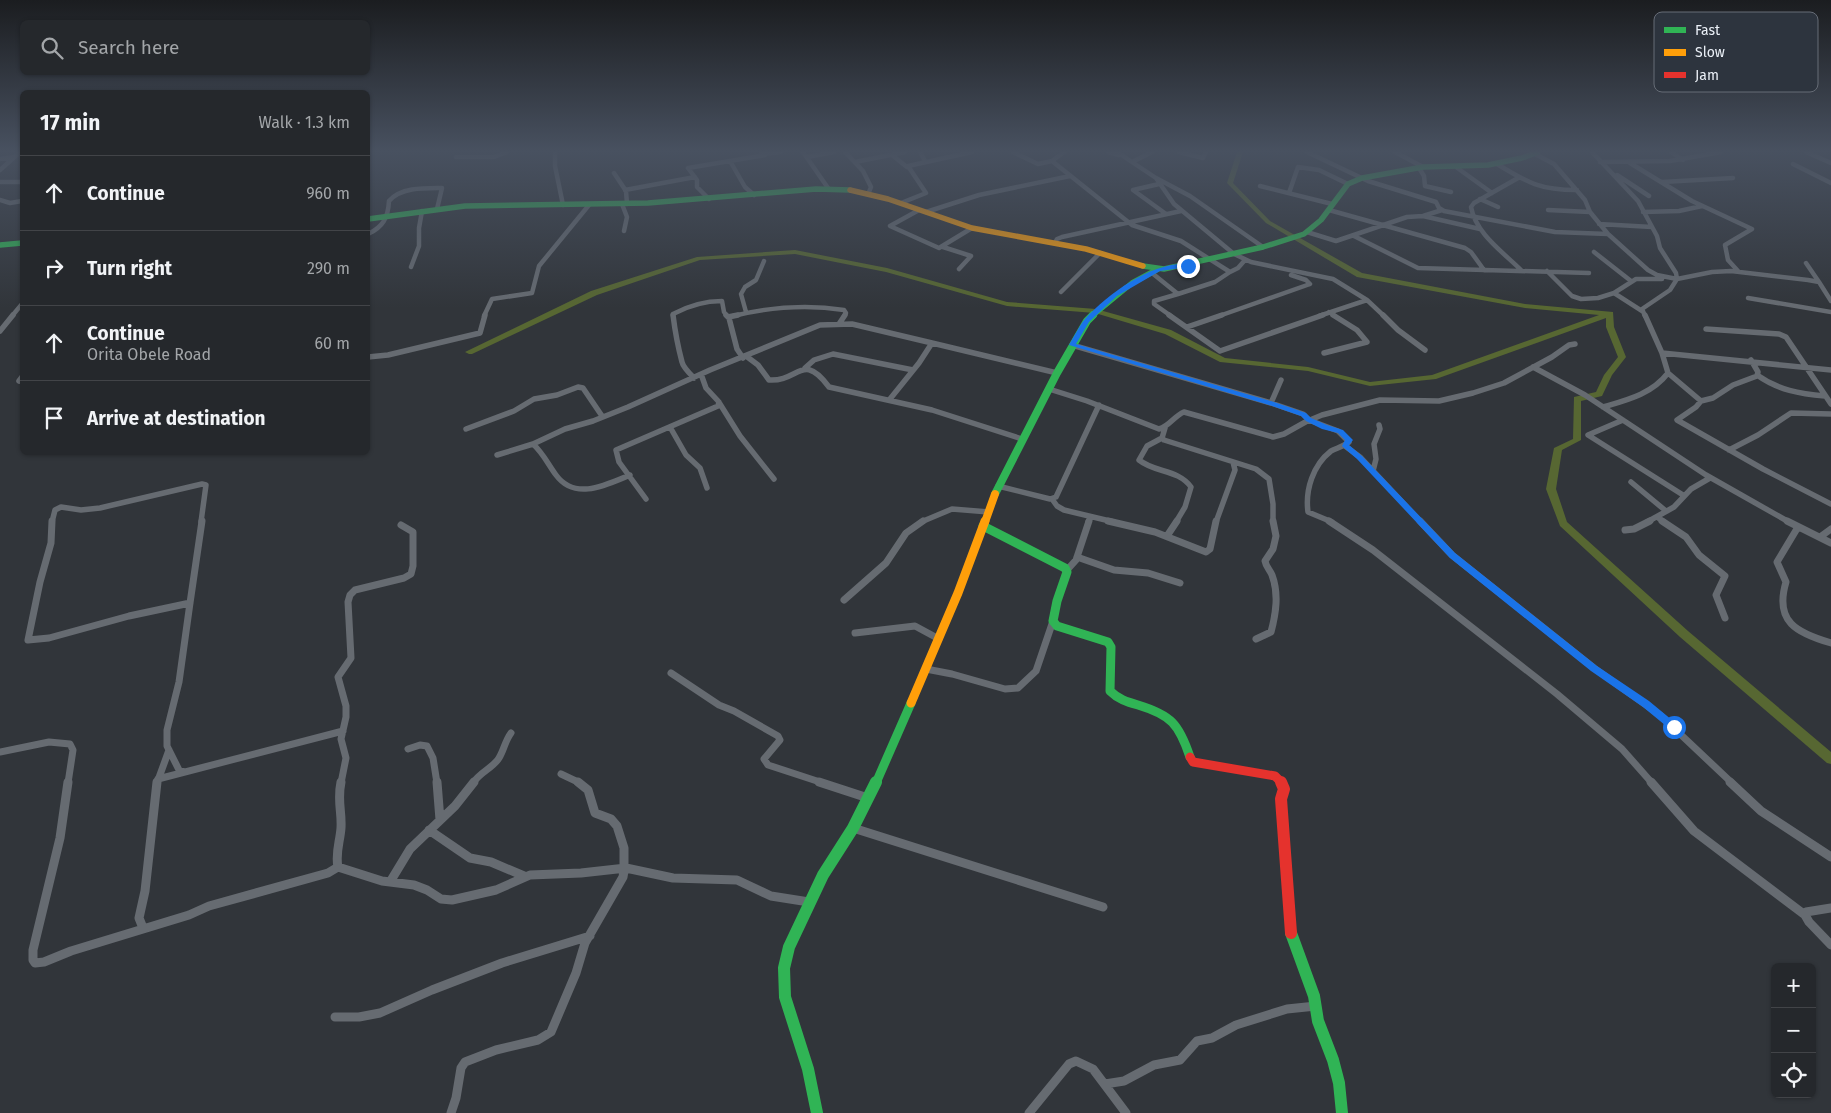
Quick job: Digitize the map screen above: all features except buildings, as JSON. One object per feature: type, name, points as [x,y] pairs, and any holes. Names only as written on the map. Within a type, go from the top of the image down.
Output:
[{"type":"main road","points":[[370,219],[437,209],[489,205],[624,204]]},
{"type":"main road","points":[[903,204],[972,228],[1100,253],[1155,271]]},
{"type":"main road","points":[[817,1113],[808,1069],[785,998],[784,968],[789,947],[808,902],[853,828],[884,767],[939,640],[998,486],[1072,345],[1087,321],[1096,311],[1114,295],[1155,271],[1173,269],[1263,247],[1307,232],[1316,225],[1333,204]]},
{"type":"main road","points":[[0,245],[20,243]]},
{"type":"main road","points":[[983,526],[1067,570],[1056,601],[1053,621],[1057,626],[1108,642],[1111,647],[1110,686],[1113,695],[1133,704],[1170,715],[1179,726],[1190,759],[1193,762],[1275,776],[1284,784],[1285,790],[1281,799],[1290,929],[1307,975],[1320,1028],[1339,1083],[1342,1113]]},
{"type":"street","points":[[370,233],[378,228],[389,216],[389,204]]},
{"type":"street","points":[[437,209],[438,204]]},
{"type":"street","points":[[624,204],[627,217],[624,231]]},
{"type":"street","points":[[945,204],[922,211],[890,224],[890,226],[929,245],[943,247],[971,256],[959,269]]},
{"type":"street","points":[[1105,204],[1129,223],[1141,229],[1181,241],[1230,272]]},
{"type":"street","points":[[1152,204],[1166,214]]},
{"type":"street","points":[[1175,204],[1181,211],[1234,254],[1245,260],[1274,268],[1333,279],[1374,305],[1398,330],[1425,350]]},
{"type":"street","points":[[1201,204],[1263,247]]},
{"type":"street","points":[[1322,204],[1382,225],[1467,249],[1484,270]]},
{"type":"street","points":[[1438,204],[1442,210]]},
{"type":"street","points":[[1473,204],[1473,217],[1480,229],[1522,270]]},
{"type":"street","points":[[1491,204],[1498,207]]},
{"type":"street","points":[[1587,204],[1590,212],[1608,234],[1651,272],[1674,279]]},
{"type":"street","points":[[1639,204],[1652,227],[1660,248],[1675,268],[1670,290],[1647,304],[1642,311]]},
{"type":"street","points":[[1699,204],[1752,229],[1730,240],[1725,245],[1728,260],[1738,272]]},
{"type":"street","points":[[370,357],[388,356],[480,333],[484,316],[492,299],[532,293],[539,266],[590,205]]},
{"type":"street","points":[[1643,212],[1679,211],[1702,206]]},
{"type":"street","points":[[1423,216],[1442,210],[1555,232],[1608,234]]},
{"type":"street","points":[[1548,210],[1590,212]]},
{"type":"street","points":[[411,267],[419,246],[419,228],[422,211]]},
{"type":"street","points":[[1055,243],[1062,237],[1181,211]]},
{"type":"street","points":[[1307,232],[1334,241],[1413,216],[1423,216],[1480,229]]},
{"type":"street","points":[[1599,224],[1652,227]]},
{"type":"street","points":[[943,247],[972,228]]},
{"type":"street","points":[[1354,236],[1418,268],[1589,273]]},
{"type":"street","points":[[1594,252],[1631,281]]},
{"type":"street","points":[[1061,292],[1100,253]]},
{"type":"street","points":[[1245,260],[1238,268],[1215,282],[1153,302],[1220,351],[1224,351],[1367,300]]},
{"type":"street","points":[[746,312],[741,294],[745,287],[756,280],[764,261]]},
{"type":"street","points":[[1806,263],[1831,301]]},
{"type":"street","points":[[1187,327],[1310,284],[1306,280],[1274,268]]},
{"type":"street","points":[[1155,271],[1178,294]]},
{"type":"street","points":[[1547,271],[1574,298],[1598,298],[1614,293],[1631,281],[1642,278],[1674,279],[1712,272],[1738,272],[1819,282]]},
{"type":"street","points":[[1614,293],[1642,311],[1662,353],[1668,373],[1700,401]]},
{"type":"street","points":[[1748,298],[1831,312]]},
{"type":"street","points":[[694,378],[682,363],[682,356],[675,334],[673,314],[696,305],[720,300],[724,312],[728,316],[737,349],[744,357],[758,365],[765,377],[773,381],[779,381],[805,368],[809,363],[823,356],[833,354],[913,370]]},
{"type":"street","points":[[0,331],[20,306]]},
{"type":"street","points":[[728,316],[778,307],[842,310],[846,312],[839,324]]},
{"type":"street","points":[[1324,352],[1349,345],[1363,345],[1367,342],[1357,330],[1329,312]]},
{"type":"street","points":[[497,455],[533,444],[565,429],[602,416],[814,327],[839,324],[858,325],[1057,373]]},
{"type":"street","points":[[1706,329],[1783,335],[1789,339],[1805,367],[1831,404]]},
{"type":"street","points":[[890,399],[932,342]]},
{"type":"street","points":[[1167,536],[1179,517],[1191,487],[1184,479],[1145,465],[1139,460],[1147,446],[1162,438],[1165,428],[1179,413],[1184,412],[1274,437],[1284,434],[1309,420],[1380,400],[1434,401],[1466,395],[1504,383],[1569,345],[1575,344]]},
{"type":"street","points":[[1072,345],[1271,403],[1304,414],[1309,420],[1344,434],[1349,440],[1345,446],[1330,453],[1313,475],[1309,484],[1308,512],[1334,523],[1373,550],[1412,579],[1484,639],[1557,694],[1622,749],[1694,831],[1805,915],[1809,922],[1831,945]]},
{"type":"street","points":[[1662,353],[1752,360],[1831,370]]},
{"type":"street","points":[[1752,360],[1758,372],[1757,375]]},
{"type":"street","points":[[1533,367],[1581,391],[1710,478],[1798,527],[1831,543]]},
{"type":"street","points":[[805,368],[821,376],[829,387],[890,399],[951,415],[1022,439]]},
{"type":"street","points":[[1603,407],[1646,392],[1656,386],[1668,373]]},
{"type":"street","points":[[701,374],[706,388],[720,404],[740,436],[774,479]]},
{"type":"street","points":[[1757,375],[1773,386],[1790,393],[1825,396]]},
{"type":"street","points":[[1757,375],[1733,385],[1714,398],[1700,401],[1677,420],[1831,504]]},
{"type":"street","points":[[1271,403],[1281,380]]},
{"type":"street","points":[[466,429],[514,410],[534,399],[557,395],[578,387],[583,388],[602,416]]},
{"type":"street","points":[[1049,388],[1099,405],[1159,429],[1165,428]]},
{"type":"street","points":[[646,500],[619,462],[616,450],[720,404]]},
{"type":"street","points":[[1052,498],[1056,497],[1099,405]]},
{"type":"street","points":[[1729,450],[1758,435],[1792,413],[1831,414]]},
{"type":"street","points":[[1623,420],[1588,435],[1683,495]]},
{"type":"street","points":[[1372,471],[1376,459],[1374,444],[1380,429],[1379,425]]},
{"type":"street","points":[[670,427],[685,456],[700,468],[706,488]]},
{"type":"street","points":[[1162,438],[1256,469],[1266,475],[1270,484],[1273,504],[1272,516],[1276,536],[1273,549],[1265,562],[1266,567],[1272,574],[1277,608],[1276,618],[1268,635],[1256,639]]},
{"type":"street","points":[[533,444],[543,453],[562,483],[576,488],[598,488],[630,475]]},
{"type":"street","points":[[1345,446],[1372,471],[1452,556],[1594,668],[1660,715],[1761,811],[1831,857]]},
{"type":"street","points":[[998,486],[1052,498],[1060,509],[1167,536],[1203,552],[1209,551],[1218,512],[1235,470],[1233,462]]},
{"type":"street","points":[[1625,530],[1634,528],[1674,507],[1683,495],[1710,478]]},
{"type":"street","points":[[1631,482],[1666,511]]},
{"type":"street","points":[[142,928],[140,918],[155,815],[158,779],[169,750],[168,730],[179,682],[192,603],[194,573],[206,484],[158,492],[100,508],[81,510],[59,508],[53,514],[51,542],[27,639],[33,641],[89,628],[140,612],[192,603]]},
{"type":"street","points":[[844,600],[886,563],[906,533],[927,518],[952,509],[989,512]]},
{"type":"street","points":[[1067,570],[1077,557],[1090,517]]},
{"type":"street","points":[[1657,517],[1682,533],[1702,558],[1725,576],[1716,595],[1725,618]]},
{"type":"street","points":[[338,867],[336,858],[341,835],[338,797],[346,758],[341,739],[346,724],[346,706],[338,677],[351,658],[352,637],[348,611],[350,594],[359,589],[404,578],[410,574],[413,566],[413,532],[401,525]]},
{"type":"street","points":[[1798,527],[1777,562],[1786,582],[1781,592],[1784,613],[1797,631],[1831,643]]},
{"type":"street","points":[[1820,537],[1831,528]]},
{"type":"street","points":[[1077,557],[1114,570],[1148,573],[1180,583]]},
{"type":"street","points":[[926,669],[952,674],[1005,689],[1018,688],[1036,671],[1053,621]]},
{"type":"street","points":[[855,633],[915,626],[923,628],[939,640]]},
{"type":"street","points":[[671,673],[690,684],[719,706],[753,721],[779,738],[780,740],[766,755],[764,762],[768,766],[868,798]]},
{"type":"street","points":[[158,779],[343,731]]},
{"type":"street","points":[[390,882],[410,849],[466,793],[478,775],[499,758],[505,741],[511,733]]},
{"type":"street","points":[[0,752],[55,741],[70,744],[73,750],[61,829],[33,950],[33,960],[39,964],[71,951],[129,934],[142,928],[328,873],[338,867],[390,882],[414,885],[427,890],[441,899],[452,900],[496,890],[524,876],[626,868],[673,878],[737,880],[771,896],[808,902]]},
{"type":"street","points":[[408,749],[424,745],[428,746],[431,751],[437,780],[440,820]]},
{"type":"street","points":[[169,750],[179,770],[185,772]]},
{"type":"street","points":[[451,1113],[456,1098],[461,1068],[465,1062],[496,1050],[538,1040],[550,1032],[590,936],[617,890],[626,868],[624,850],[616,827],[609,818],[596,814],[593,810],[588,790],[583,785],[561,774]]},
{"type":"street","points":[[853,828],[1103,907]]},
{"type":"street","points":[[429,830],[470,858],[491,862],[524,876]]},
{"type":"street","points":[[1805,915],[1806,912],[1811,910],[1831,908]]},
{"type":"street","points":[[336,1017],[359,1018],[380,1013],[432,990],[502,963],[590,936]]},
{"type":"street","points":[[1105,1084],[1124,1081],[1154,1065],[1180,1060],[1197,1041],[1212,1038],[1236,1025],[1287,1009],[1316,1006]]},
{"type":"street","points":[[1029,1113],[1068,1064],[1072,1062],[1088,1065],[1105,1084],[1126,1113]]},
{"type":"waterway","points":[[1250,204],[1268,222],[1360,275],[1525,306],[1610,314]]},
{"type":"waterway","points":[[469,352],[594,293],[699,258],[795,252],[887,270],[1007,304],[1096,311],[1168,332],[1223,360],[1308,369],[1370,384],[1433,377],[1610,314]]},
{"type":"waterway","points":[[1610,314],[1610,327],[1622,357],[1608,375],[1599,394],[1577,399],[1577,440],[1558,448],[1551,489],[1563,524],[1684,634],[1831,759]]},
{"type":"traffic: fast","points":[[370,219],[465,206],[591,204]]},
{"type":"traffic: fast","points":[[1143,266],[1164,269],[1263,247],[1304,234],[1321,220],[1333,204]]},
{"type":"traffic: fast","points":[[0,245],[20,243]]},
{"type":"traffic: fast","points":[[995,494],[1057,373],[1087,321],[1096,311],[1132,283],[1158,269]]},
{"type":"traffic: fast","points":[[983,526],[1065,568],[1067,572],[1057,601],[1053,621],[1057,626],[1108,642],[1111,647],[1110,691],[1127,702],[1157,711],[1172,720],[1182,734],[1190,757]]},
{"type":"traffic: fast","points":[[817,1113],[808,1069],[785,997],[784,968],[789,947],[823,875],[853,828],[884,767],[911,703]]},
{"type":"traffic: fast","points":[[1291,933],[1314,996],[1318,1021],[1333,1060],[1339,1083],[1342,1113]]},
{"type":"traffic: slow","points":[[902,204],[972,228],[1086,249],[1143,266]]},
{"type":"traffic: slow","points":[[911,703],[958,593],[995,494]]},
{"type":"traffic: jam","points":[[1190,757],[1193,762],[1275,776],[1282,784],[1284,789],[1281,799],[1291,933]]},
{"type":"route","points":[[1188,266],[1164,270],[1158,269],[1114,295],[1087,321],[1072,345],[1271,403],[1304,414],[1309,420],[1324,427],[1341,431],[1349,440],[1345,446],[1360,457],[1452,556],[1606,678],[1646,704],[1674,727]]}]
